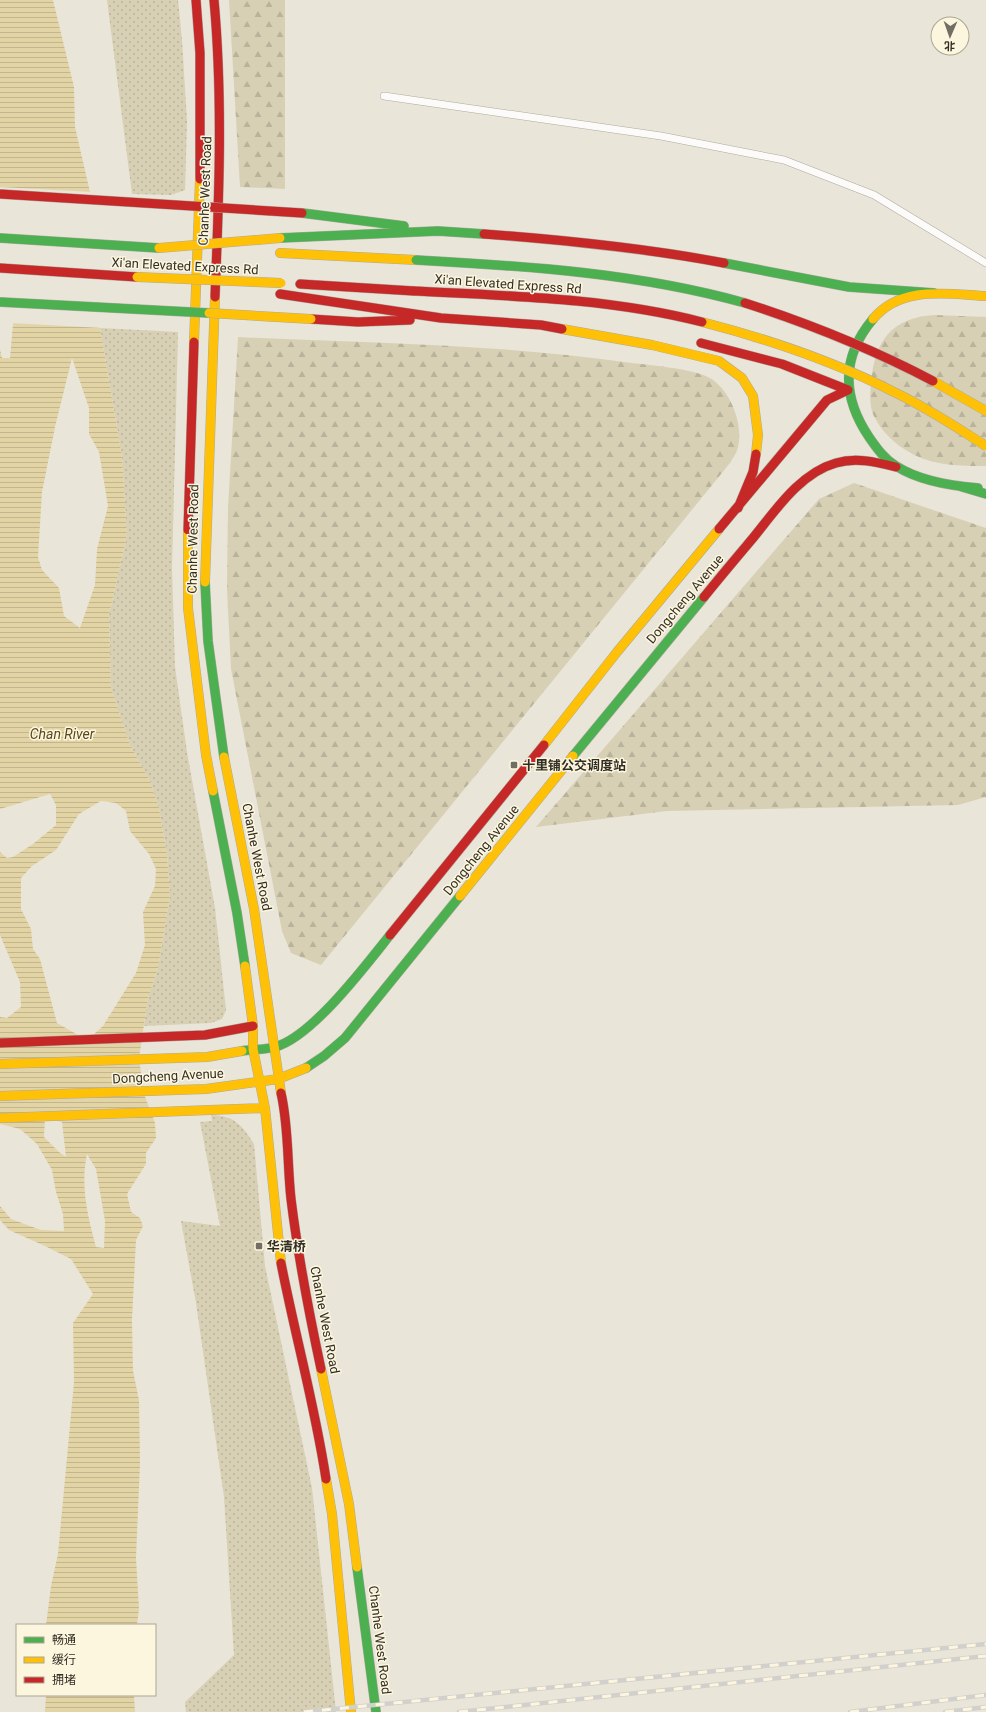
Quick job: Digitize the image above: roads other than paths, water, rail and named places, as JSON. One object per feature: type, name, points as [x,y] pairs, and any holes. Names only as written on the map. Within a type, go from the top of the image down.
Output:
[{"type":"main road","name":"Chanhe West Road","points":[[196,0],[200,53],[201,136],[189,481],[188,608],[198,700],[206,755],[237,913],[253,1026],[253,1049],[258,1081],[265,1108],[279,1251],[294,1328],[319,1434],[332,1514],[351,1712]]},
{"type":"main road","name":"Chanhe West Road","points":[[214,0],[218,46],[220,161],[207,473],[205,593],[208,641],[220,737],[247,872],[275,1047],[278,1079],[286,1116],[291,1197],[299,1251],[312,1324],[349,1504],[376,1712]]},
{"type":"main road","points":[[0,194],[302,212],[438,231],[570,240],[617,245],[848,287],[986,296]]},
{"type":"main road","points":[[159,248],[280,238],[438,231]]},
{"type":"main road","name":"Xi'an Elevated Express Rd","points":[[0,238],[159,248],[242,251]]},
{"type":"main road","name":"Xi'an Elevated Express Rd","points":[[276,253],[416,260],[594,274],[657,283],[720,296],[771,311],[863,345],[900,362],[986,411]]},
{"type":"main road","name":"Xi'an Elevated Express Rd","points":[[0,268],[137,277],[490,294],[581,302],[671,315],[734,331],[791,349],[867,379],[926,410],[986,446]]},
{"type":"main road","points":[[137,277],[272,293],[441,318],[608,328]]},
{"type":"main road","points":[[896,467],[885,457],[853,410],[848,390],[848,380],[857,343],[860,336],[873,318],[892,304],[902,299],[934,293]]},
{"type":"main road","points":[[0,302],[358,322],[441,318]]},
{"type":"main road","points":[[541,325],[698,354],[719,361],[742,378],[753,396],[756,409],[758,435],[753,472],[738,508]]},
{"type":"main road","points":[[695,341],[782,364],[848,390]]},
{"type":"main road","name":"Dongcheng Avenue","points":[[0,1064],[206,1057],[275,1047],[289,1041],[303,1032],[346,989],[523,771],[617,652],[827,400],[848,390]]},
{"type":"main road","name":"Dongcheng Avenue","points":[[0,1096],[206,1089],[278,1079],[304,1069],[324,1056],[345,1038],[648,664],[785,499],[810,476],[843,460],[872,460],[959,486]]},
{"type":"main road","points":[[959,486],[986,487]]},
{"type":"main road","points":[[959,486],[986,494]]},
{"type":"main road","points":[[0,1043],[205,1035],[253,1026]]},
{"type":"main road","points":[[0,1118],[265,1108]]},
{"type":"lane","points":[[384,96],[661,136],[784,160],[874,195],[986,263]]},
{"type":"water","name":"Chan River","points":[[0,0],[53,0],[74,87],[75,127],[90,192],[100,328],[122,457],[127,535],[109,615],[111,688],[130,745],[149,779],[159,808],[167,855],[170,896],[158,968],[148,998],[139,1058],[144,1094],[155,1123],[156,1138],[146,1153],[146,1164],[127,1194],[131,1212],[140,1218],[143,1226],[136,1240],[132,1320],[133,1371],[139,1400],[140,1464],[136,1558],[139,1609],[137,1624],[46,1624],[51,1586],[58,1554],[74,1382],[73,1323],[93,1294],[71,1259],[9,1230],[0,1220],[0,1206],[11,1219],[41,1230],[64,1231],[63,1214],[56,1192],[52,1170],[37,1144],[20,1129],[0,1124],[0,1017],[7,1018],[21,1007],[20,982],[0,935],[0,852],[7,858],[13,857],[33,844],[56,825],[56,805],[50,794],[0,809],[0,349],[2,358],[10,358],[16,291],[11,290],[0,323]],"holes":[[[72,358],[89,408],[89,434],[99,452],[108,506],[97,549],[95,585],[80,628],[64,616],[59,588],[42,570],[38,557],[42,492],[55,427]],[[101,801],[116,803],[126,811],[130,831],[149,854],[156,869],[155,886],[143,912],[145,945],[136,973],[103,1026],[87,1040],[57,1023],[40,959],[33,949],[31,929],[21,909],[21,878],[32,866],[56,850],[79,814]],[[45,1118],[62,1122],[66,1157],[44,1137]],[[87,1154],[96,1169],[105,1221],[104,1248],[96,1247],[90,1224],[84,1178]]]},
{"type":"water","points":[[46,1696],[134,1696],[135,1712],[45,1712]]},
{"type":"railway","points":[[304,1712],[986,1644]]},
{"type":"railway","points":[[459,1712],[986,1656]]},
{"type":"railway","points":[[850,1712],[986,1695]]},
{"type":"railway","points":[[945,1712],[986,1707]]},
{"type":"place","name":"十里铺公交调度站","points":[[514,765]]},
{"type":"place","name":"华清桥","points":[[259,1246]]}]
